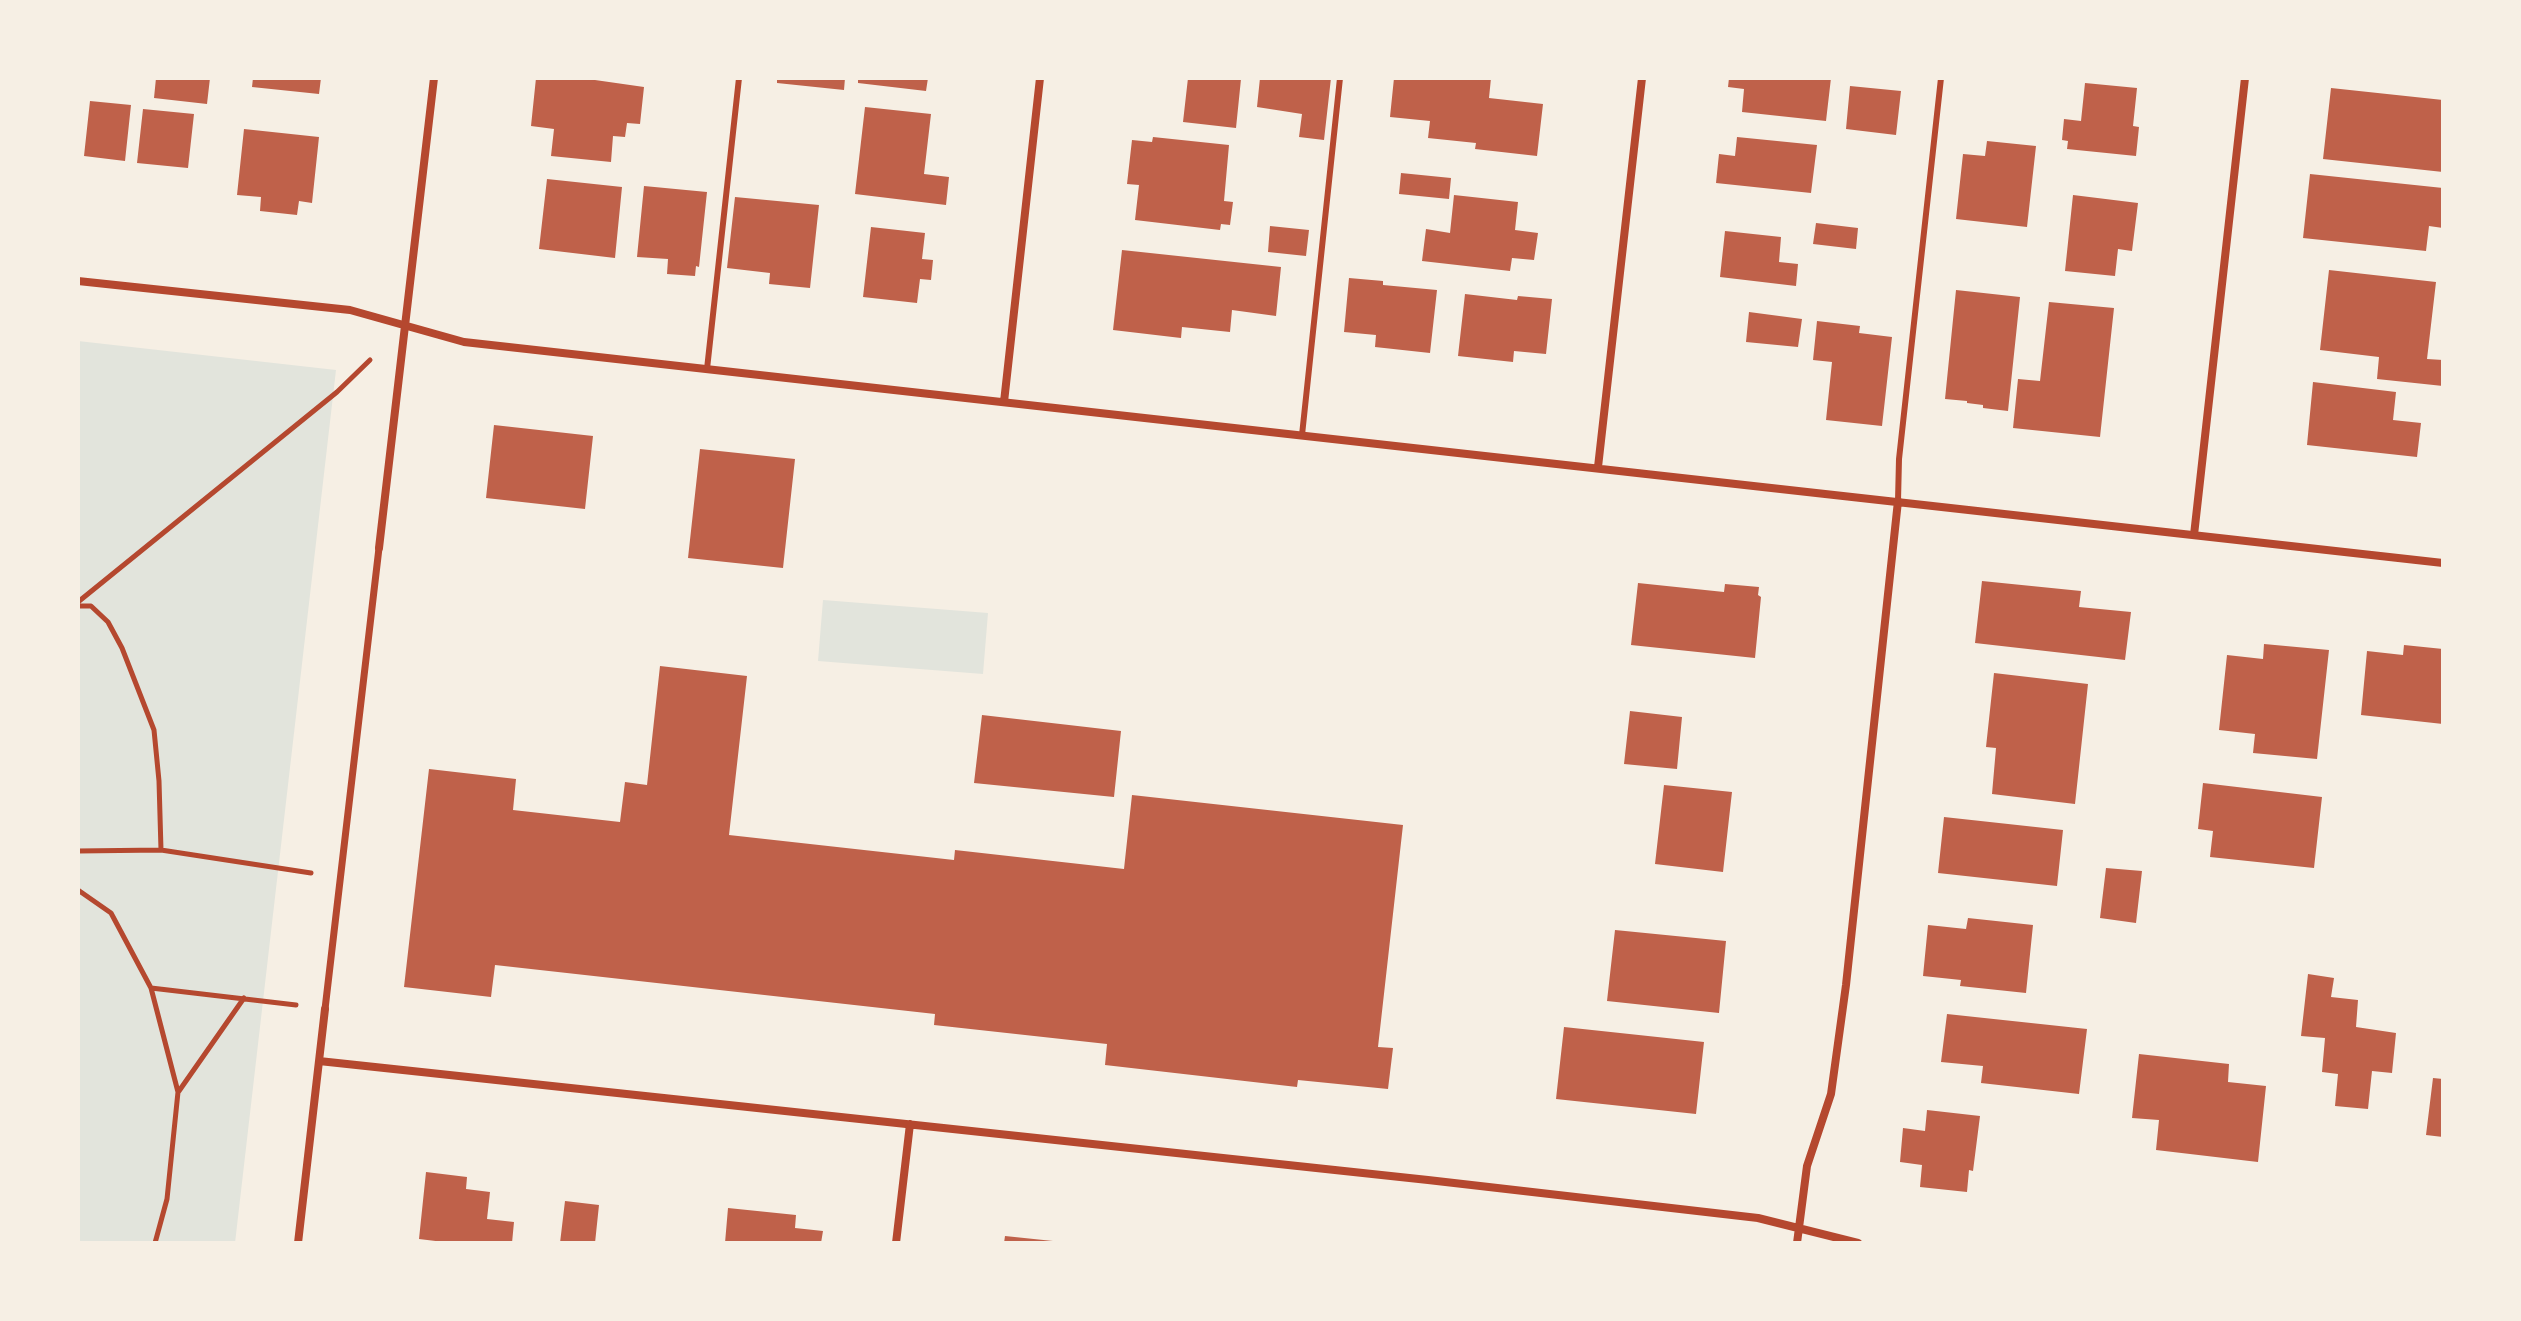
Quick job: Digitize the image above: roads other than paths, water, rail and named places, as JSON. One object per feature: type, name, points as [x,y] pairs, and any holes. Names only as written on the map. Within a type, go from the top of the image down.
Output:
[{"type":"street","points":[[298,1243],[434,78]]},
{"type":"street","points":[[1004,402],[1040,78]]},
{"type":"street","points":[[1598,467],[1642,78]]},
{"type":"street","points":[[2194,535],[2245,78]]},
{"type":"street","points":[[78,281],[350,310],[464,342],[2443,563]]},
{"type":"street","points":[[1797,1243],[1807,1166],[1831,1094],[1846,985],[1898,501]]},
{"type":"street","points":[[319,1061],[1758,1218],[1858,1243]]},
{"type":"street","points":[[896,1243],[910,1124]]},
{"type":"lane","points":[[707,369],[739,78]]},
{"type":"lane","points":[[1302,435],[1340,78]]},
{"type":"lane","points":[[1898,501],[1901,443],[1941,78]]}]
